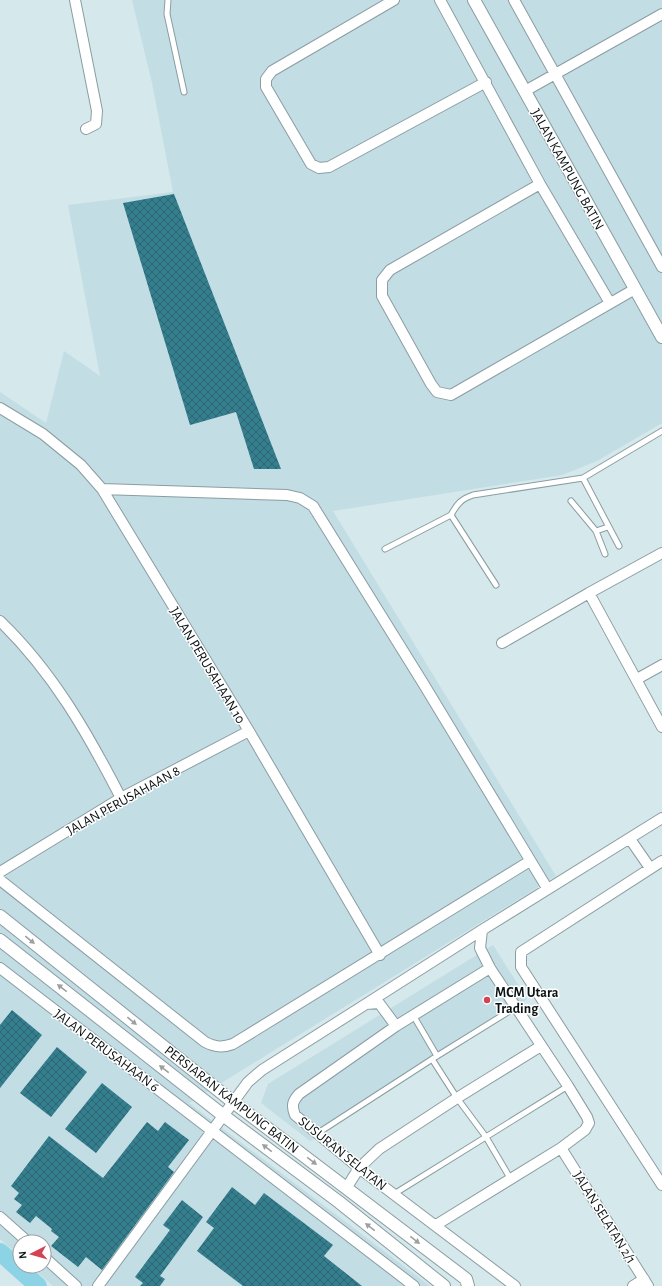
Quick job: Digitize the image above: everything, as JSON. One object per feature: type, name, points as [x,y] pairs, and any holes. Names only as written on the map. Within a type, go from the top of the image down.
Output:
[{"type":"street","points":[[76,0],[97,112],[96,124],[86,129]]},
{"type":"street","points":[[394,0],[272,71],[266,79],[266,87],[311,164],[319,168],[329,167],[486,82]]},
{"type":"street","points":[[440,0],[486,82],[540,184],[610,303]]},
{"type":"street","name":"JALAN KAMPUNG BATIN","points":[[474,0],[662,338]]},
{"type":"street","points":[[514,0],[662,267]]},
{"type":"street","points":[[525,91],[662,14]]},
{"type":"street","points":[[540,184],[390,270],[382,280],[382,296],[431,384],[437,392],[451,395],[634,289]]},
{"type":"street","name":"JALAN PERUSAHAAN 10","points":[[0,408],[43,434],[81,465],[102,489],[249,731],[380,955]]},
{"type":"street","points":[[102,489],[287,495],[300,498],[312,506],[423,683],[530,861],[548,888]]},
{"type":"street","points":[[502,643],[662,553]]},
{"type":"street","points":[[589,594],[662,727]]},
{"type":"street","points":[[0,622],[22,643],[58,687],[96,750],[121,798]]},
{"type":"street","points":[[637,679],[662,665]]},
{"type":"street","name":"JALAN PERUSAHAAN 8","points":[[0,872],[121,798],[249,731]]},
{"type":"street","points":[[98,1286],[248,1082],[262,1070],[548,888],[630,840],[662,818]]},
{"type":"street","points":[[630,840],[650,868]]},
{"type":"street","points":[[0,880],[205,1042],[216,1047],[232,1044],[380,955],[530,861]]},
{"type":"street","points":[[662,861],[521,952],[520,961],[521,967],[662,1185]]},
{"type":"street","name":"PERSIARAN KAMPUNG BATIN","points":[[0,916],[233,1102],[347,1187],[467,1283]]},
{"type":"street","points":[[436,1225],[510,1178],[561,1148],[585,1130],[589,1123],[588,1117],[490,968],[480,948],[482,930]]},
{"type":"street","name":"PERSIARAN KAMPUNG BATIN","points":[[0,940],[224,1116],[339,1202],[444,1286]]},
{"type":"street","name":"JALAN PERUSAHAAN 6","points":[[0,968],[414,1286]]},
{"type":"street","name":"SUSURAN SELATAN","points":[[490,968],[396,1026],[298,1094],[293,1101],[292,1108],[295,1115],[359,1168],[515,1286]]},
{"type":"street","points":[[366,1004],[379,1004],[396,1026]]},
{"type":"street","points":[[347,1187],[359,1168],[379,1149],[541,1046]]},
{"type":"street","name":"JALAN SELATAN 2/1","points":[[561,1148],[646,1283]]},
{"type":"street","points":[[0,1217],[19,1234]]},
{"type":"street","points":[[52,1264],[76,1286]]},
{"type":"street","points":[[633,1286],[646,1283]]},
{"type":"lane","points":[[168,0],[167,14],[184,92]]},
{"type":"lane","points":[[385,549],[451,515],[458,503],[464,498],[472,495],[583,478],[662,431]]},
{"type":"lane","points":[[583,478],[619,546]]},
{"type":"lane","points":[[570,501],[596,531],[605,554]]},
{"type":"lane","points":[[451,515],[496,585]]},
{"type":"lane","points":[[596,531],[608,527]]},
{"type":"lane","points":[[318,1133],[432,1059],[516,1007]]},
{"type":"lane","points":[[414,1015],[438,1056]]},
{"type":"lane","points":[[432,1059],[457,1098],[486,1138],[510,1178]]},
{"type":"lane","points":[[394,1194],[568,1086]]},
{"type":"shaded area","points":[[132,0],[662,0],[662,423],[597,461],[562,475],[333,511],[556,876],[189,1103],[430,1286],[53,1286],[39,1274],[52,1274],[52,1234],[12,1234],[12,1250],[0,1239],[0,392],[46,423],[64,351],[100,376],[68,205],[173,192],[152,83]]},
{"type":"shaded area","points":[[493,945],[527,999],[310,1141],[261,1103],[268,1084]]},
{"type":"building","points":[[174,194],[281,469],[254,469],[236,412],[190,425],[123,203]]},
{"type":"building","points":[[12,1010],[42,1035],[0,1088],[0,1025]]},
{"type":"building","points":[[57,1047],[87,1072],[51,1117],[20,1093]]},
{"type":"building","points":[[102,1083],[132,1107],[96,1153],[65,1129]]},
{"type":"building","points":[[147,1122],[158,1131],[165,1122],[189,1140],[168,1167],[174,1172],[102,1270],[86,1257],[78,1267],[52,1247],[59,1237],[51,1231],[52,1229],[36,1216],[30,1223],[16,1212],[22,1205],[14,1199],[19,1193],[11,1186],[49,1136],[103,1178]]},
{"type":"building","points":[[232,1187],[255,1205],[264,1193],[333,1245],[324,1256],[362,1286],[243,1286],[197,1251],[214,1228],[206,1222]]},
{"type":"building","points":[[182,1200],[203,1217],[160,1276],[165,1279],[160,1286],[140,1286],[143,1283],[135,1277],[170,1230],[163,1225]]},
{"type":"waterway","points":[[0,1252],[38,1286]]},
{"type":"place","name":"MCM Utara Trading","points":[[487,1000]]}]
